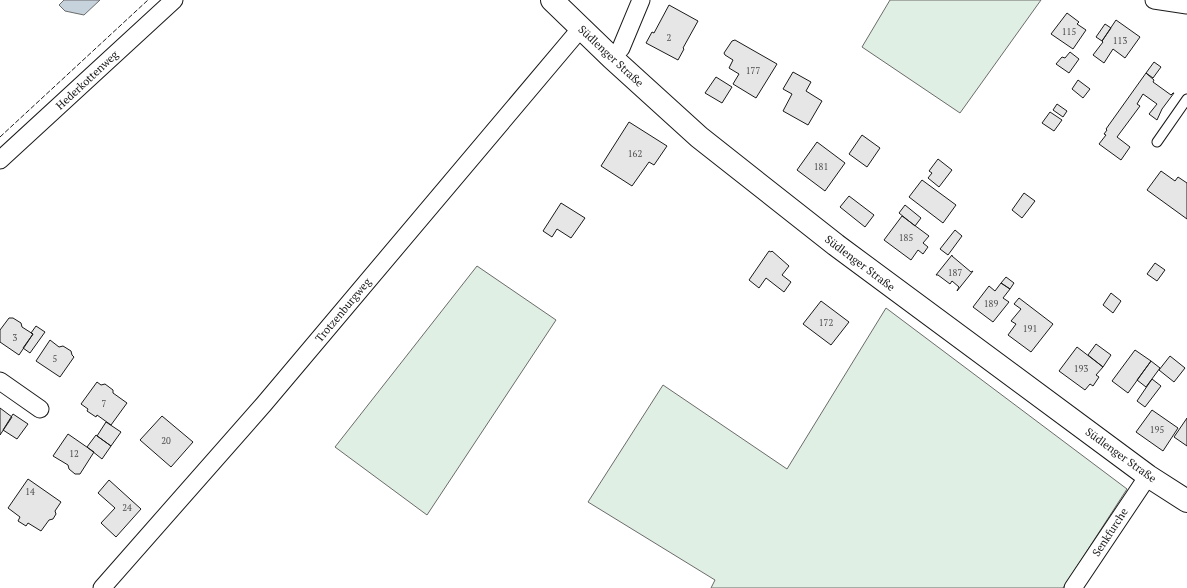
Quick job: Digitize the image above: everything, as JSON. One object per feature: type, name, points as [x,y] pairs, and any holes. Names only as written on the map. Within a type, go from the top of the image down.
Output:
[{"type":"main road","name":"Südlenger Straße","points":[[552,0],[612,58],[700,137],[836,245],[1148,476],[1187,501]]},
{"type":"street","name":"Hederkottenweg","points":[[0,160],[174,0]]},
{"type":"street","points":[[612,58],[621,48],[641,0]]},
{"type":"street","points":[[1154,0],[1187,5]]},
{"type":"street","name":"Trotzenburgweg","points":[[102,588],[264,404],[581,28]]},
{"type":"street","points":[[0,381],[40,408]]},
{"type":"street","name":"Senkfurche","points":[[1073,588],[1148,476]]},
{"type":"lane","points":[[1157,142],[1187,99]]},
{"type":"green space","points":[[890,0],[1041,0],[960,113],[862,47]]},
{"type":"green space","points":[[477,266],[556,320],[427,515],[335,447]]},
{"type":"green space","points":[[886,308],[1127,489],[1063,588],[711,588],[715,580],[588,502],[663,385],[787,469]]},
{"type":"shaded area","points":[[64,0],[100,0],[84,15],[65,11],[59,5]]},
{"type":"building","points":[[669,5],[698,21],[678,60],[646,43],[652,32],[654,33]]},
{"type":"building","points":[[1067,13],[1079,22],[1077,24],[1086,30],[1073,49],[1051,34]]},
{"type":"building","points":[[1116,20],[1140,37],[1125,58],[1113,49],[1104,63],[1093,55],[1103,42],[1102,41]]},
{"type":"building","points":[[1105,24],[1111,28],[1102,41],[1096,37]]},
{"type":"building","points":[[735,40],[777,64],[756,98],[733,84],[739,74],[729,68],[733,60],[724,53],[732,41]]},
{"type":"building","points":[[1070,52],[1079,59],[1069,73],[1056,64],[1062,57],[1065,58]]},
{"type":"building","points":[[1154,62],[1161,67],[1153,78],[1146,73]]},
{"type":"building","points":[[793,72],[811,82],[806,91],[822,101],[808,125],[783,111],[792,94],[783,89]]},
{"type":"building","points":[[1146,73],[1154,80],[1153,82],[1171,95],[1174,93],[1162,109],[1157,120],[1149,114],[1157,104],[1143,94],[1137,104],[1140,106],[1117,137],[1130,147],[1121,160],[1099,144],[1106,135],[1104,134],[1107,130],[1106,129]]},
{"type":"building","points":[[716,77],[732,87],[722,103],[705,93]]},
{"type":"building","points":[[1078,80],[1090,89],[1083,98],[1072,89]]},
{"type":"building","points":[[1057,104],[1067,111],[1063,117],[1053,110]]},
{"type":"building","points":[[1050,112],[1062,120],[1054,131],[1042,123]]},
{"type":"building","points":[[629,122],[667,146],[654,165],[649,162],[632,186],[601,166]]},
{"type":"building","points":[[862,135],[880,148],[867,167],[849,154]]},
{"type":"building","points":[[817,142],[845,163],[825,191],[797,170]]},
{"type":"building","points":[[938,159],[952,170],[939,187],[928,178],[932,173],[929,171]]},
{"type":"building","points":[[1161,171],[1175,181],[1178,177],[1187,183],[1187,219],[1147,190]]},
{"type":"building","points":[[922,180],[956,205],[943,223],[909,197]]},
{"type":"building","points":[[1024,193],[1035,201],[1022,218],[1012,210]]},
{"type":"building","points":[[849,196],[874,215],[865,227],[840,207]]},
{"type":"building","points":[[561,203],[585,218],[571,238],[557,229],[552,237],[543,231]]},
{"type":"building","points":[[905,205],[921,218],[915,226],[899,213]]},
{"type":"building","points":[[902,216],[929,236],[923,243],[928,247],[923,254],[918,250],[911,260],[884,240]]},
{"type":"building","points":[[955,230],[962,236],[948,255],[940,249]]},
{"type":"building","points":[[769,251],[772,251],[789,266],[782,275],[791,282],[784,292],[766,278],[759,288],[749,280]]},
{"type":"building","points":[[952,255],[971,272],[973,271],[957,291],[959,287],[952,281],[950,284],[936,275]]},
{"type":"building","points":[[1155,263],[1165,270],[1157,281],[1147,274]]},
{"type":"building","points":[[1006,277],[1014,283],[1010,289],[1001,283]]},
{"type":"building","points":[[1001,283],[1010,289],[1003,298],[1009,302],[993,322],[973,307],[989,286],[995,291]]},
{"type":"building","points":[[1111,293],[1121,301],[1113,313],[1103,305]]},
{"type":"building","points":[[1019,298],[1053,324],[1031,352],[1008,335],[1016,324],[1011,321],[1021,309],[1014,304]]},
{"type":"building","points":[[821,301],[849,322],[831,345],[803,324]]},
{"type":"building","points":[[9,318],[13,318],[21,323],[22,327],[33,334],[19,355],[0,342],[0,330]]},
{"type":"building","points":[[36,326],[45,332],[30,353],[23,348],[33,334],[31,333]]},
{"type":"building","points":[[50,340],[59,347],[63,346],[71,351],[74,357],[60,377],[36,361]]},
{"type":"building","points":[[1096,344],[1111,355],[1103,367],[1088,355]]},
{"type":"building","points":[[1077,347],[1103,367],[1096,375],[1099,377],[1093,386],[1090,384],[1085,390],[1059,371]]},
{"type":"building","points":[[1135,350],[1151,361],[1128,393],[1112,381]]},
{"type":"building","points":[[1170,356],[1185,368],[1174,382],[1159,370]]},
{"type":"building","points":[[1151,361],[1160,368],[1146,387],[1137,380]]},
{"type":"building","points":[[1152,379],[1161,386],[1145,407],[1137,401]]},
{"type":"building","points":[[97,382],[101,385],[105,384],[113,390],[113,393],[127,403],[111,425],[97,415],[96,417],[87,411],[88,409],[81,404]]},
{"type":"building","points":[[0,408],[12,417],[0,435]]},
{"type":"building","points":[[1152,410],[1178,428],[1163,451],[1136,432]]},
{"type":"building","points":[[13,414],[28,424],[17,439],[3,430]]},
{"type":"building","points":[[162,416],[193,442],[171,467],[140,440]]},
{"type":"building","points":[[1187,418],[1187,446],[1174,437]]},
{"type":"building","points":[[106,422],[121,432],[111,446],[97,436]]},
{"type":"building","points":[[68,434],[94,452],[80,474],[75,474],[69,469],[68,465],[53,456]]},
{"type":"building","points":[[96,435],[111,446],[102,459],[87,447]]},
{"type":"building","points":[[28,479],[61,502],[55,511],[56,514],[53,519],[49,520],[41,531],[28,523],[26,526],[18,521],[20,517],[8,508]]},
{"type":"building","points":[[109,480],[141,509],[116,537],[101,523],[115,508],[98,493]]},
{"type":"fence","points":[[0,137],[148,0]]}]
